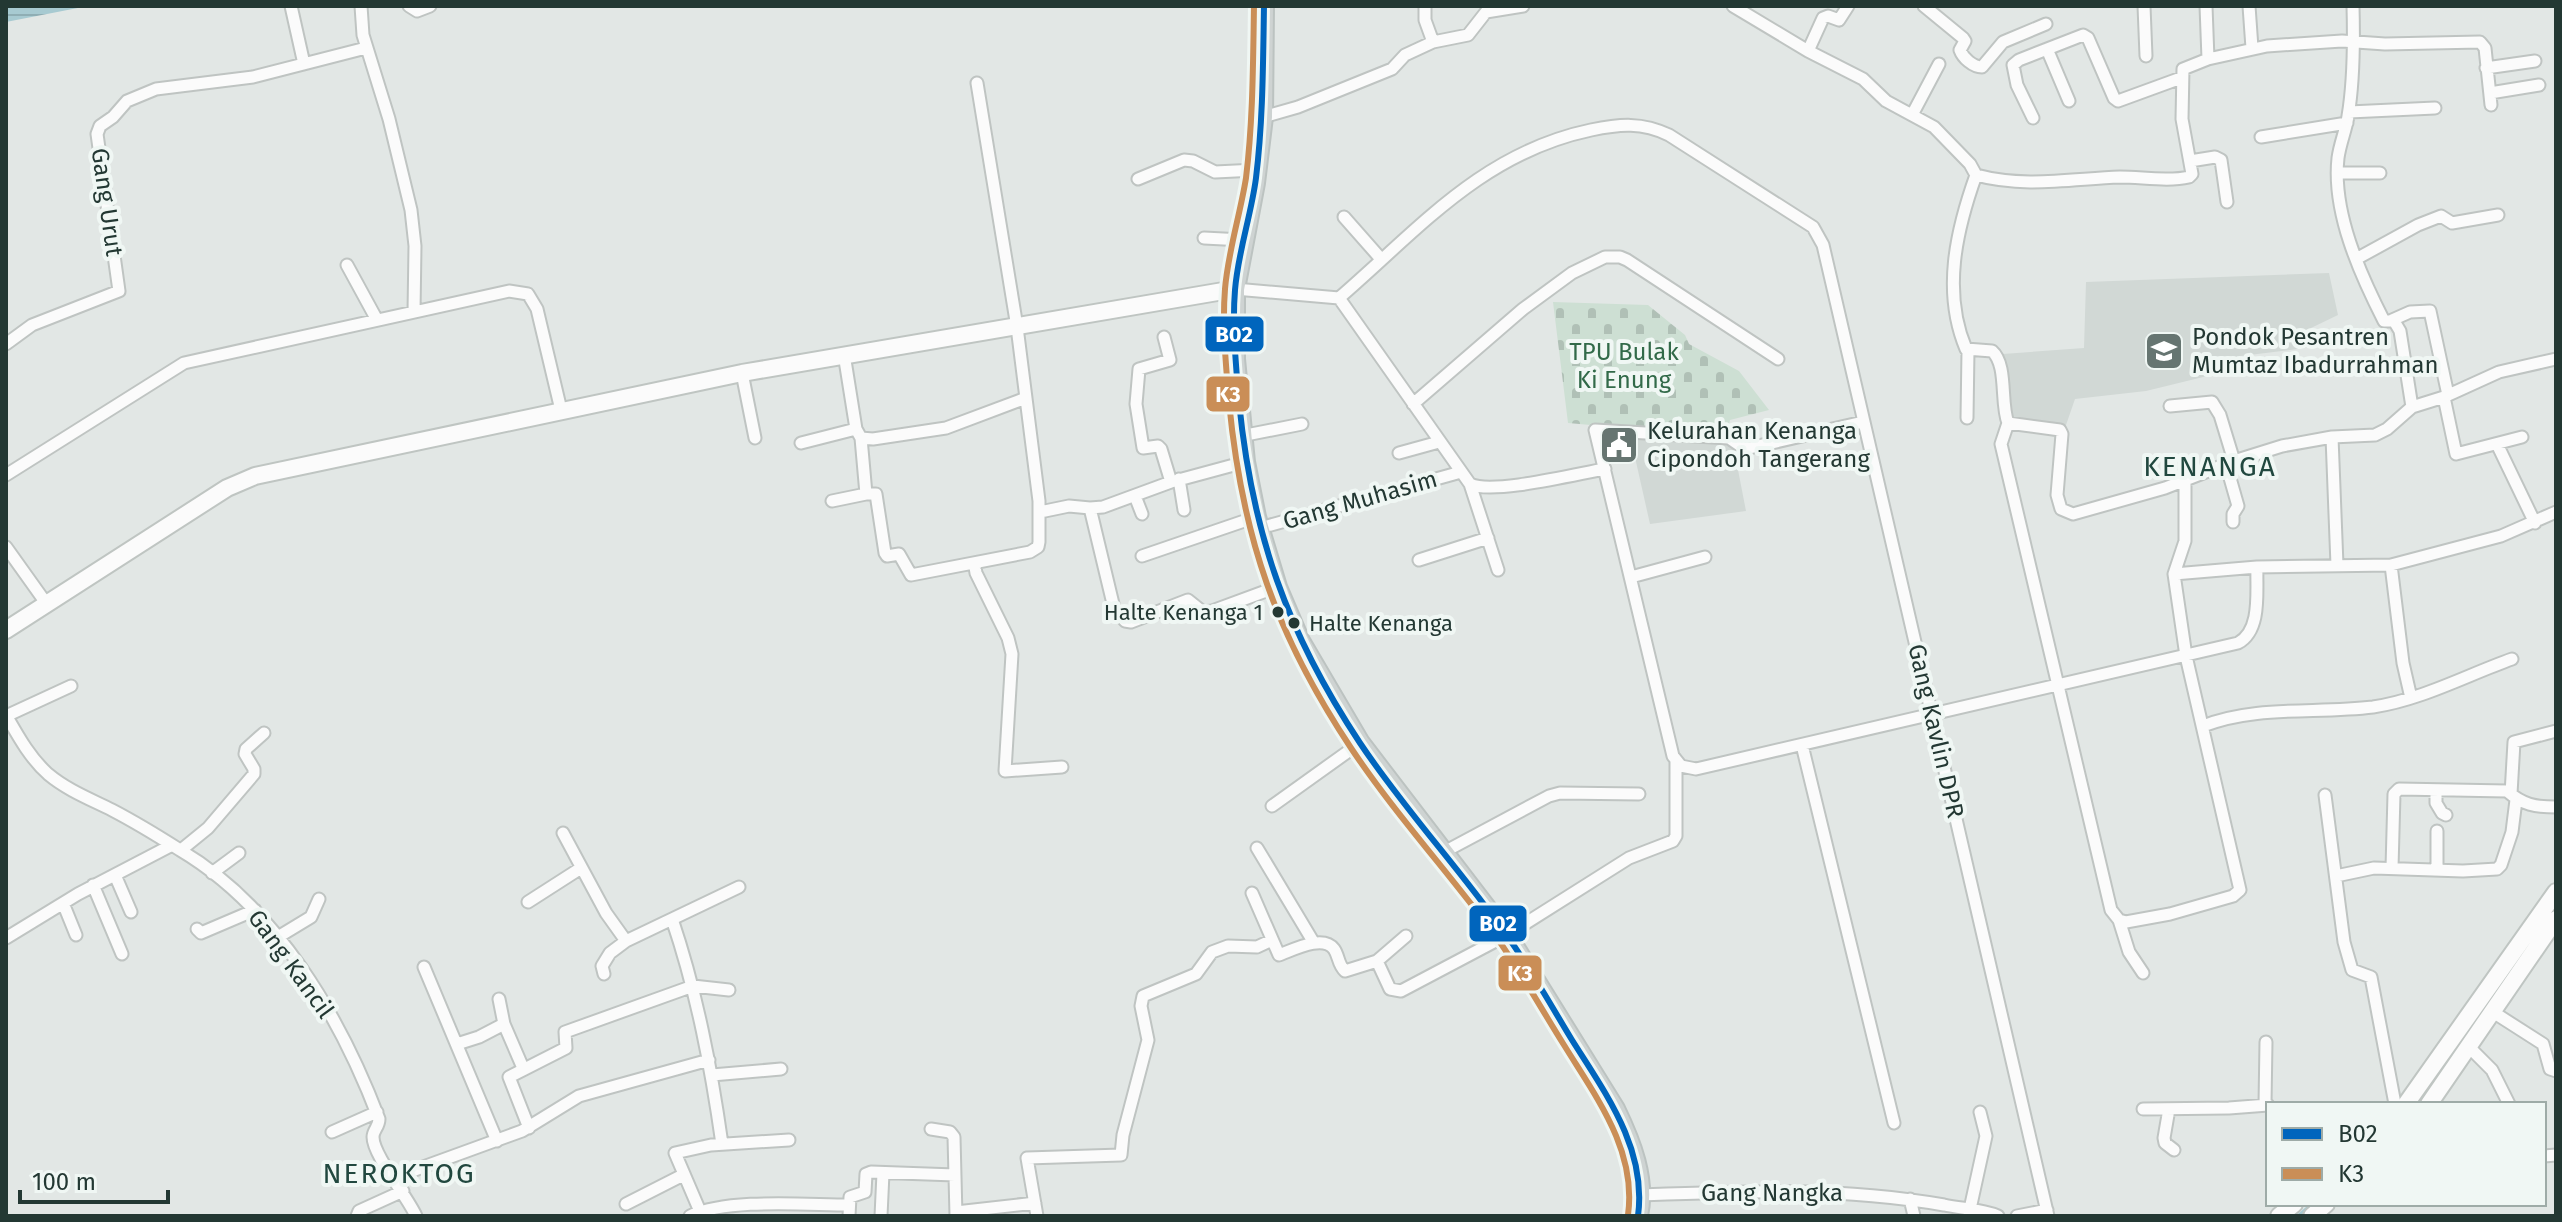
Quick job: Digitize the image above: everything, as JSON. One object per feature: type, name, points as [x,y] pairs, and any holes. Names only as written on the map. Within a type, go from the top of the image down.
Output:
[{"type":"main road","points":[[1264,6],[1263,117],[1235,289],[1235,359],[1245,462],[1277,587],[1300,641],[1360,743],[1507,935],[1615,1109],[1633,1152],[1640,1195],[1638,1216]]},
{"type":"street","points":[[291,6],[304,64]]},
{"type":"street","points":[[409,6],[417,11],[430,6]]},
{"type":"street","points":[[1425,6],[1425,20],[1433,42]]},
{"type":"street","points":[[1263,117],[1298,107],[1392,69],[1405,55],[1433,42],[1468,35],[1486,12],[1523,6]]},
{"type":"street","points":[[1733,6],[1808,51],[1863,79],[1886,101],[1934,127],[1970,164],[1976,175],[1957,236],[1953,269],[1954,305],[1968,350],[1967,418]]},
{"type":"street","points":[[1808,51],[1823,18],[1828,16],[1839,20],[1848,6]]},
{"type":"street","points":[[1924,6],[1963,38],[1961,54],[1977,67],[1988,62],[2003,42],[2046,24]]},
{"type":"street","points":[[2144,6],[2146,56]]},
{"type":"street","points":[[2206,6],[2208,59]]},
{"type":"street","points":[[2249,6],[2252,48]]},
{"type":"street","points":[[2353,6],[2355,42],[2348,118],[2338,159],[2338,173],[2341,215],[2356,259],[2384,321],[2410,312],[2430,311],[2456,454],[2522,437]]},
{"type":"street","points":[[364,7],[360,22],[366,48],[387,108],[411,210],[415,246],[414,312]]},
{"type":"street","points":[[2033,118],[2017,85],[2013,65],[2019,60],[2086,36],[2118,101],[2181,78]]},
{"type":"street","points":[[1976,175],[1995,180],[2038,183],[2123,177],[2185,178],[2192,174],[2182,119],[2183,69],[2252,48],[2355,42],[2477,42],[2485,48],[2490,99],[2539,85]]},
{"type":"street","name":"Gang Urut","points":[[6,344],[32,325],[119,291],[97,134],[100,126],[113,117],[121,106],[163,87],[253,77],[366,48]]},
{"type":"street","points":[[2047,49],[2069,101]]},
{"type":"street","points":[[2486,68],[2535,61]]},
{"type":"street","points":[[1912,115],[1939,64]]},
{"type":"street","points":[[832,501],[876,494],[885,553],[887,556],[902,556],[911,575],[1034,550],[1039,542],[1040,512],[1017,327],[977,83]]},
{"type":"street","points":[[2261,137],[2348,118],[2435,108]]},
{"type":"street","name":"Gang Kavlin DPR","points":[[1381,259],[1434,211],[1521,152],[1575,134],[1633,124],[1651,126],[1669,135],[1813,227],[1823,245],[2048,1213]]},
{"type":"street","points":[[2190,161],[2220,158],[2227,202]]},
{"type":"street","points":[[1138,179],[1184,160],[1215,172],[1256,170]]},
{"type":"street","points":[[2338,173],[2380,173]]},
{"type":"street","points":[[2356,259],[2441,216],[2452,223],[2498,215]]},
{"type":"street","points":[[6,630],[227,488],[248,479],[742,373],[1235,289],[1339,298],[1381,259],[1344,217]]},
{"type":"street","points":[[1204,238],[1243,240]]},
{"type":"street","points":[[1413,404],[1545,292],[1582,267],[1612,256],[1627,260],[1778,359]]},
{"type":"street","points":[[347,265],[377,320]]},
{"type":"street","points":[[6,475],[184,363],[509,291],[528,294],[537,309],[561,410]]},
{"type":"street","points":[[1339,298],[1470,484],[1498,570]]},
{"type":"street","points":[[2392,320],[2401,335],[2412,407]]},
{"type":"street","points":[[1164,337],[1170,360],[1139,369],[1136,404],[1143,448],[1158,446],[1161,449],[1184,510]]},
{"type":"street","points":[[1968,350],[1992,351],[1997,355],[2008,423],[2001,444],[2058,686],[2111,910],[2119,920],[2129,952],[2143,973]]},
{"type":"street","points":[[844,354],[859,433],[866,494]]},
{"type":"street","points":[[2008,423],[2060,430],[2057,495],[2061,509],[2068,513],[2100,508],[2282,446],[2332,437],[2375,435],[2387,429],[2412,407],[2446,396],[2499,372],[2556,359]]},
{"type":"street","points":[[742,373],[755,438]]},
{"type":"street","points":[[801,443],[859,433],[873,439],[946,428],[1026,398]]},
{"type":"street","points":[[2170,406],[2212,402],[2220,415],[2238,506],[2233,522]]},
{"type":"street","points":[[1377,961],[1390,989],[1401,991],[1507,935],[1629,858],[1673,841],[1676,836],[1676,762],[1595,430],[1729,438],[1745,449],[1863,422]]},
{"type":"street","points":[[1241,436],[1302,424]]},
{"type":"street","points":[[2332,437],[2337,565]]},
{"type":"street","points":[[1399,453],[1439,442]]},
{"type":"street","points":[[2497,444],[2535,523]]},
{"type":"street","points":[[1040,512],[1076,505],[1090,508],[1135,496],[1175,480],[1245,462]]},
{"type":"street","points":[[1470,484],[1486,487],[1516,484],[1605,469]]},
{"type":"street","name":"Gang Muhasim","points":[[1142,556],[1258,522],[1461,472]]},
{"type":"street","points":[[2119,920],[2126,922],[2170,914],[2239,893],[2239,880],[2186,656],[2174,574],[2185,541],[2185,480]]},
{"type":"street","points":[[1135,496],[1142,514]]},
{"type":"street","points":[[1090,508],[1114,608],[1125,621],[1131,622],[1188,600],[1203,612],[1212,611],[1277,587]]},
{"type":"street","points":[[2174,574],[2257,567],[2391,565],[2486,540],[2535,523],[2556,512]]},
{"type":"street","points":[[1419,560],[1488,538]]},
{"type":"street","points":[[6,547],[46,603]]},
{"type":"street","points":[[1631,577],[1705,557]]},
{"type":"street","points":[[978,562],[976,573],[1008,638],[1012,654],[1005,771],[1062,767]]},
{"type":"street","points":[[2391,565],[2403,663],[2411,698]]},
{"type":"street","points":[[1676,762],[1696,769],[2225,647],[2247,638],[2255,618],[2257,567]]},
{"type":"street","points":[[2203,726],[2246,713],[2325,712],[2376,706],[2411,698],[2512,659]]},
{"type":"street","points":[[6,715],[71,686]]},
{"type":"street","name":"Gang Kancil","points":[[6,715],[36,763],[51,776],[177,848],[255,910],[278,937],[334,1024],[377,1112],[379,1124],[374,1131],[374,1141],[416,1216]]},
{"type":"street","points":[[2336,876],[2374,868],[2497,869],[2512,832],[2514,742],[2556,731]]},
{"type":"street","points":[[6,938],[93,885],[177,848],[208,828],[254,774],[245,754],[246,749],[264,733]]},
{"type":"street","points":[[1272,806],[1360,743]]},
{"type":"street","points":[[1802,745],[1894,1123]]},
{"type":"street","points":[[2392,868],[2396,790],[2507,791],[2532,806],[2556,807]]},
{"type":"street","points":[[2436,790],[2436,803],[2446,815]]},
{"type":"street","points":[[1444,852],[1549,796],[1560,793],[1639,794]]},
{"type":"street","points":[[2325,795],[2344,942],[2352,970],[2371,977],[2395,1102]]},
{"type":"street","points":[[2437,831],[2437,869]]},
{"type":"street","points":[[563,833],[626,941]]},
{"type":"street","points":[[1259,851],[1314,943]]},
{"type":"street","points":[[212,873],[239,853]]},
{"type":"street","points":[[528,902],[581,868]]},
{"type":"street","points":[[115,875],[131,912]]},
{"type":"street","points":[[93,885],[122,954]]},
{"type":"street","points":[[604,974],[602,966],[610,953],[626,941],[739,887]]},
{"type":"street","points":[[2407,1102],[2556,892]]},
{"type":"street","points":[[1252,893],[1279,955],[1314,943],[1326,943],[1333,947],[1340,967],[1345,971],[1377,961],[1406,936]]},
{"type":"street","points":[[278,937],[311,917],[319,899]]},
{"type":"street","points":[[63,903],[76,935]]},
{"type":"street","points":[[197,929],[201,933],[255,910]]},
{"type":"street","points":[[672,919],[693,986],[712,1075],[722,1144]]},
{"type":"street","points":[[2430,1102],[2551,935],[2556,919]]},
{"type":"street","points":[[931,1129],[950,1132],[954,1137],[956,1214],[1036,1210],[1027,1158],[1121,1155],[1123,1135],[1148,1040],[1141,1006],[1143,996],[1196,974],[1212,952],[1228,946],[1257,947],[1272,940]]},
{"type":"street","points":[[424,967],[497,1141]]},
{"type":"street","points":[[529,1128],[509,1077],[566,1048],[565,1032],[693,986],[729,990]]},
{"type":"street","points":[[499,999],[504,1024],[523,1068]]},
{"type":"street","points":[[2493,1012],[2543,1044],[2550,1069],[2556,1071]]},
{"type":"street","points":[[457,1044],[504,1024]]},
{"type":"street","points":[[2143,1109],[2266,1104],[2266,1042]]},
{"type":"street","points":[[2469,1047],[2492,1070],[2508,1102]]},
{"type":"street","points":[[393,1178],[529,1128],[584,1094],[709,1060]]},
{"type":"street","points":[[712,1075],[781,1069]]},
{"type":"street","points":[[2169,1109],[2164,1140],[2174,1150]]},
{"type":"street","points":[[332,1132],[377,1112]]},
{"type":"street","points":[[1970,1209],[1986,1136],[1980,1112]]},
{"type":"street","points":[[789,1140],[722,1144],[677,1152],[675,1155],[697,1215],[742,1205],[849,1210],[850,1197],[865,1192],[866,1174],[955,1175]]},
{"type":"street","points":[[881,1216],[883,1173]]},
{"type":"street","points":[[626,1204],[683,1175]]},
{"type":"street","name":"Gang Nangka","points":[[1640,1195],[1778,1190],[1856,1193],[1910,1199],[1998,1216]]},
{"type":"street","points":[[357,1216],[359,1211],[403,1191]]},
{"type":"street","points":[[1910,1199],[1914,1216]]},
{"type":"street","points":[[2017,1216],[2048,1213]]},
{"type":"shaded area","name":"Pondok Pesantren Mumtaz Ibadurrahman","points":[[2329,273],[2338,315],[2311,328],[2313,347],[2241,356],[2236,369],[2146,391],[2075,399],[2066,425],[2021,422],[2009,418],[2003,354],[2084,348],[2086,282]]},
{"type":"shaded area","points":[[1630,435],[1732,439],[1746,511],[1650,524]]},
{"type":"green space","name":"TPU Bulak Ki Enung","points":[[1553,302],[1648,305],[1685,335],[1689,344],[1739,371],[1769,410],[1730,420],[1726,437],[1568,423]]},
{"type":"water","points":[[6,6],[88,6],[6,22]]},
{"type":"waterway","points":[[2464,1036],[2506,978]]},
{"type":"waterway","points":[[2298,1216],[2310,1206]]},
{"type":"transit line","name":"K3","points":[[1254,6],[1246,178],[1231,247],[1224,317],[1235,451],[1254,541],[1283,624],[1325,706],[1386,797],[1497,938],[1601,1105],[1620,1146],[1626,1168],[1628,1215]]},
{"type":"transit line","name":"B02","points":[[1264,6],[1258,157],[1237,276],[1234,318],[1245,450],[1264,538],[1293,621],[1334,702],[1377,767],[1514,946],[1610,1102],[1630,1145],[1636,1168],[1638,1216]]},
{"type":"place","name":"Pondok Pesantren Mumtaz Ibadurrahman","points":[[2164,351]]},
{"type":"place","name":"Kelurahan Kenanga Cipondoh Tangerang","points":[[1619,445]]},
{"type":"place","name":"Halte Kenanga 1","points":[[1278,612]]},
{"type":"place","name":"Halte Kenanga","points":[[1294,623]]},
{"type":"district","name":"KENANGA","points":[[2210,466]]},
{"type":"district","name":"NEROKTOG","points":[[399,1173]]}]
